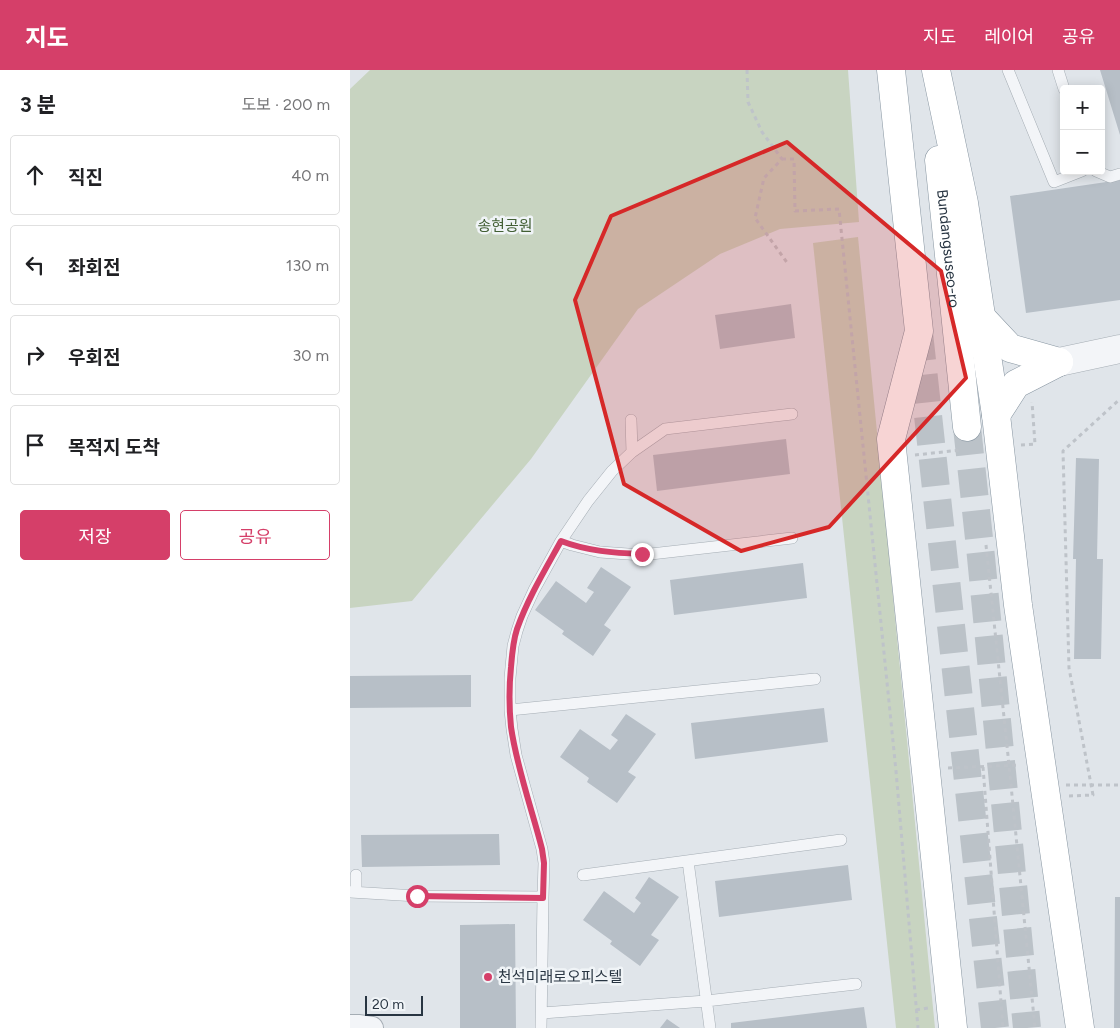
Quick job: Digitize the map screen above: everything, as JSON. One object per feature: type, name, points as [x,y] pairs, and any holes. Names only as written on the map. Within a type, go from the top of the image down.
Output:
[{"type":"highway","points":[[891,70],[919,331],[891,439],[953,1028]]},
{"type":"highway","name":"Bundangsuseo-ro","points":[[929,70],[966,438]]},
{"type":"highway","points":[[936,70],[964,203],[996,415],[1018,605],[1080,1028]]},
{"type":"highway","points":[[981,317],[1010,348],[1059,362]]},
{"type":"highway","points":[[996,415],[1016,384],[1059,362]]},
{"type":"street","points":[[1059,362],[1120,348]]},
{"type":"street","points":[[350,1026],[372,1028]]},
{"type":"lane","points":[[1008,70],[1054,182],[1072,175]]},
{"type":"lane","points":[[1058,70],[1063,85]]},
{"type":"lane","points":[[1105,175],[1110,177],[1120,174]]},
{"type":"lane","points":[[541,1028],[544,863],[542,849],[516,755],[512,729],[510,678],[513,646],[517,631],[534,590],[577,515],[612,471],[632,452],[665,429],[792,414]]},
{"type":"lane","points":[[631,420],[632,452]]},
{"type":"lane","points":[[561,541],[600,552],[642,554],[792,538]]},
{"type":"lane","points":[[510,710],[815,679]]},
{"type":"lane","points":[[582,875],[841,840]]},
{"type":"lane","points":[[688,861],[710,1028]]},
{"type":"lane","points":[[356,875],[353,892],[417,896],[543,898]]},
{"type":"lane","points":[[542,1013],[706,1001],[856,984]]},
{"type":"path","points":[[747,70],[748,102],[762,132],[782,159]]},
{"type":"path","points":[[788,264],[755,218],[764,178],[782,159],[794,159],[795,211],[839,209],[896,771],[918,1028]]},
{"type":"path","points":[[1064,796],[1092,795],[1070,668],[1063,451],[1120,399]]},
{"type":"path","points":[[1016,446],[1035,444],[1032,400]]},
{"type":"path","points":[[909,456],[966,438]]},
{"type":"path","points":[[985,538],[1034,1028]]},
{"type":"path","points":[[942,769],[1026,765]]},
{"type":"path","points":[[983,767],[1003,1028]]},
{"type":"path","points":[[896,771],[905,770]]},
{"type":"path","points":[[1074,785],[1120,784]]},
{"type":"highlighted area","points":[[787,142],[941,271],[966,378],[829,527],[741,551],[624,484],[575,300],[611,216]]},
{"type":"green space","name":"송현공원","points":[[370,70],[848,70],[859,222],[780,229],[720,254],[638,309],[531,459],[412,601],[350,608],[350,89]]},
{"type":"green space","points":[[858,237],[935,1028],[896,1028],[813,243]]},
{"type":"building","points":[[1100,70],[1120,70],[1120,135],[1105,85]]},
{"type":"building","points":[[1120,180],[1120,300],[1026,313],[1010,196]]},
{"type":"building","points":[[791,304],[795,338],[720,349],[715,315]]},
{"type":"building","points":[[786,439],[790,474],[657,491],[653,455]]},
{"type":"building","points":[[1076,458],[1099,459],[1097,559],[1103,559],[1101,659],[1074,659],[1076,559],[1073,559]]},
{"type":"building","points":[[803,563],[807,598],[674,615],[670,580]]},
{"type":"building","points":[[601,567],[631,587],[604,625],[611,630],[593,656],[562,634],[564,631],[535,610],[556,581],[586,603],[594,592],[587,588]]},
{"type":"building","points":[[471,675],[471,707],[350,708],[350,676]]},
{"type":"building","points":[[824,708],[828,742],[695,759],[691,723]]},
{"type":"building","points":[[626,714],[656,734],[628,772],[636,777],[617,803],[587,782],[589,778],[560,757],[580,729],[610,750],[618,740],[611,735]]},
{"type":"building","points":[[499,834],[500,865],[362,867],[361,835]]},
{"type":"building","points":[[848,865],[852,900],[719,917],[715,881]]},
{"type":"building","points":[[649,877],[679,897],[651,935],[659,940],[640,966],[610,944],[612,941],[583,920],[604,891],[634,913],[641,903],[635,898]]},
{"type":"building","points":[[1115,897],[1120,897],[1120,1028],[1114,1028]]},
{"type":"building","name":"천석미래로오피스텔","points":[[515,924],[516,1028],[460,1028],[460,925]]},
{"type":"building","points":[[864,1007],[867,1028],[731,1028],[731,1023]]},
{"type":"building","points":[[667,1019],[680,1028],[660,1028]]},
{"type":"tunnel","points":[[919,333],[995,1028]]},
{"type":"tunnel","points":[[967,427],[1027,1028]]},
{"type":"place","name":"천석미래로오피스텔","points":[[488,977]]},
{"type":"route","points":[[417,896],[543,898],[544,863],[542,849],[516,755],[510,710],[510,678],[513,646],[517,631],[534,590],[561,541],[600,552],[642,554]]}]
